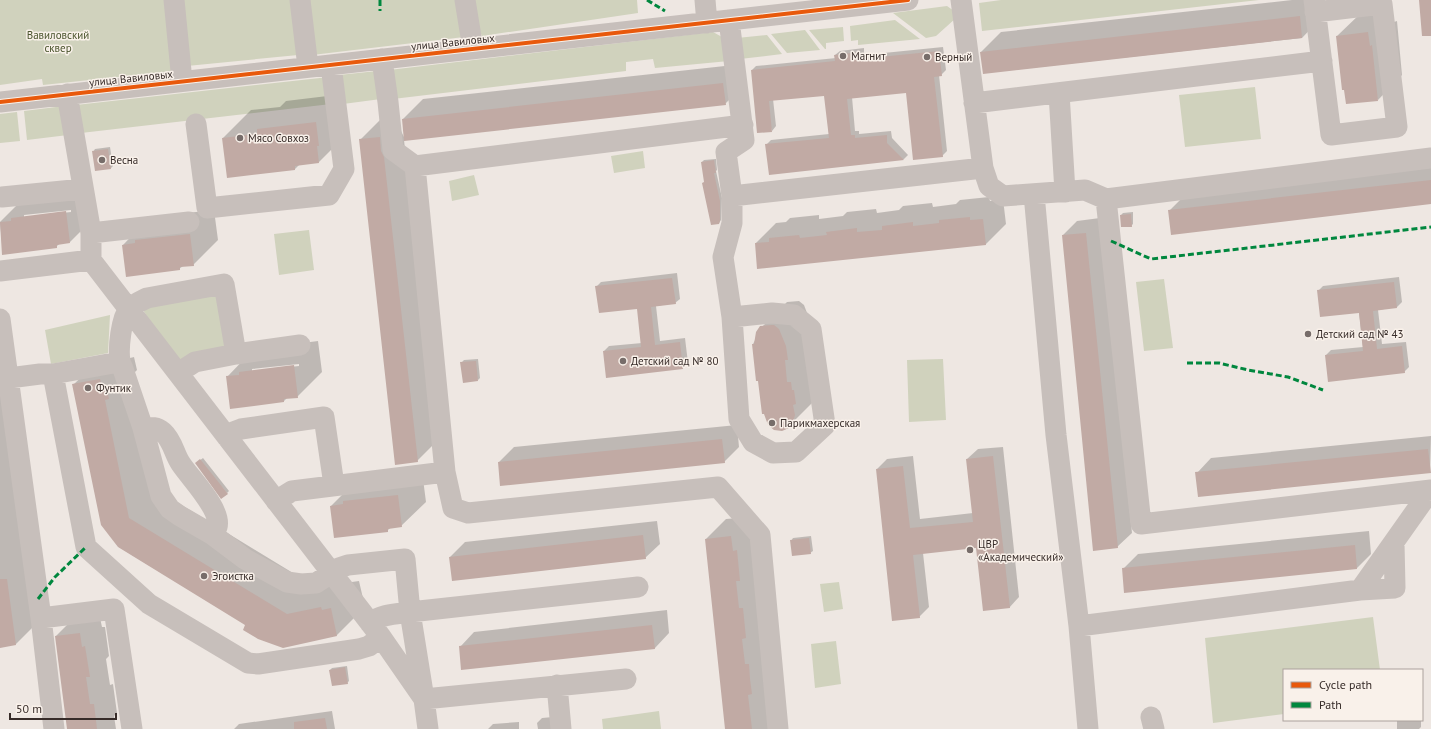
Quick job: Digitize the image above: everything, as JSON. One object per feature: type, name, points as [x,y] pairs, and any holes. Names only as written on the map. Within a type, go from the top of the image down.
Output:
[{"type":"street","points":[[174,0],[182,81]]},
{"type":"street","points":[[300,0],[308,67]]},
{"type":"street","points":[[465,0],[473,49]]},
{"type":"street","points":[[704,0],[707,23]]},
{"type":"street","name":"улица Вавиловых","points":[[0,102],[908,0]]},
{"type":"street","points":[[961,0],[983,168],[989,186],[1003,196],[1085,190],[1106,199],[1431,158]]},
{"type":"street","points":[[1382,4],[1397,127],[1331,134],[1314,6],[1382,4]]},
{"type":"street","points":[[729,20],[744,140],[726,152],[732,196],[732,223],[723,257],[732,317],[739,419],[753,442],[773,453],[796,452],[825,425],[811,329],[794,315],[772,313],[732,317]]},
{"type":"street","points":[[382,59],[393,150],[415,166],[743,124]]},
{"type":"street","points":[[974,103],[1322,61]]},
{"type":"street","points":[[196,124],[207,208],[329,195],[344,169],[331,65]]},
{"type":"street","points":[[1059,93],[1065,192]]},
{"type":"street","points":[[67,94],[91,233],[91,260],[375,630],[424,699]]},
{"type":"street","points":[[415,166],[446,472],[453,508],[468,513],[718,487],[760,535],[778,729]]},
{"type":"street","points":[[732,196],[983,168]]},
{"type":"street","points":[[1,196],[83,189]]},
{"type":"street","points":[[1034,194],[1056,435],[1079,626],[1088,729]]},
{"type":"street","points":[[1106,199],[1141,524],[1431,491]]},
{"type":"street","points":[[91,233],[189,222]]},
{"type":"street","points":[[0,271],[91,260]]},
{"type":"street","points":[[236,354],[224,284],[147,298],[128,309],[121,328],[120,362],[143,428],[161,496],[170,509],[213,535],[245,558],[287,582],[301,584],[316,583],[332,574],[339,568],[348,565],[405,559],[410,612],[428,729]]},
{"type":"street","points":[[0,319],[54,729]]},
{"type":"street","points":[[178,373],[194,362],[236,354],[300,345]]},
{"type":"street","points":[[8,378],[53,374],[120,362]]},
{"type":"street","points":[[53,374],[86,547],[149,604],[248,663],[258,664],[359,649],[369,646],[375,630],[376,618],[383,616],[638,587]]},
{"type":"street","points":[[227,437],[233,432],[241,429],[324,417],[334,485]]},
{"type":"street","points":[[143,428],[154,427],[162,431],[170,439],[181,463],[212,505],[217,517],[218,526],[213,535]]},
{"type":"street","points":[[276,500],[292,491],[446,472]]},
{"type":"street","points":[[1079,626],[1360,590],[1431,491]]},
{"type":"street","points":[[40,618],[149,604]]},
{"type":"street","points":[[114,609],[132,729]]},
{"type":"street","points":[[424,699],[626,679]]},
{"type":"street","points":[[557,685],[561,729]]},
{"type":"green space","name":"Вавиловский сквер","points":[[0,0],[166,0],[173,71],[43,85],[42,79],[0,85]]},
{"type":"green space","points":[[181,0],[291,0],[298,55],[187,66]]},
{"type":"green space","points":[[305,0],[460,0],[464,37],[312,55]]},
{"type":"green space","points":[[473,0],[637,0],[638,13],[482,36],[477,25]]},
{"type":"green space","points":[[1001,0],[1259,0],[982,31],[979,3]]},
{"type":"green space","points":[[947,6],[954,11],[956,18],[936,36],[926,38],[893,13]]},
{"type":"green space","points":[[895,20],[920,39],[858,45],[858,40],[851,41],[850,26]]},
{"type":"green space","points":[[843,27],[844,41],[826,43],[826,49],[809,30]]},
{"type":"green space","points":[[805,30],[820,50],[787,53],[771,34]]},
{"type":"green space","points":[[713,32],[722,37],[729,61],[655,68],[653,59],[626,62],[626,71],[393,99],[389,70]]},
{"type":"green space","points":[[767,35],[782,54],[740,59],[737,38]]},
{"type":"green space","points":[[377,71],[381,99],[343,104],[339,75]]},
{"type":"green space","points":[[329,77],[331,104],[81,133],[76,105]]},
{"type":"green space","points":[[1255,87],[1261,139],[1185,147],[1179,95]]},
{"type":"green space","points":[[64,106],[68,135],[27,140],[24,111]]},
{"type":"green space","points":[[17,112],[20,141],[0,143],[0,114]]},
{"type":"green space","points":[[643,151],[645,168],[614,173],[611,156]]},
{"type":"green space","points":[[474,175],[479,195],[452,201],[449,181]]},
{"type":"green space","points":[[309,230],[314,270],[279,275],[274,234]]},
{"type":"green space","points":[[1164,279],[1173,348],[1144,351],[1136,282]]},
{"type":"green space","points":[[219,291],[230,349],[174,362],[142,308]]},
{"type":"green space","points":[[110,315],[108,353],[51,364],[45,330]]},
{"type":"green space","points":[[943,359],[946,420],[909,422],[907,360]]},
{"type":"green space","points":[[839,582],[843,609],[824,612],[820,584]]},
{"type":"green space","points":[[1373,617],[1380,669],[1283,669],[1283,714],[1213,723],[1205,638]]},
{"type":"green space","points":[[836,641],[841,684],[815,688],[811,644]]},
{"type":"green space","points":[[659,711],[661,729],[603,729],[602,719]]},
{"type":"building","points":[[1419,0],[1431,0],[1431,36],[1422,36]]},
{"type":"building","points":[[1300,16],[1302,38],[983,74],[980,52]]},
{"type":"building","points":[[1368,32],[1370,46],[1372,45],[1378,101],[1346,104],[1344,90],[1342,90],[1336,36]]},
{"type":"building","points":[[939,51],[942,76],[934,77],[943,157],[913,160],[906,93],[847,99],[851,135],[855,135],[855,138],[887,135],[887,143],[904,160],[769,175],[765,144],[829,138],[824,96],[769,101],[772,132],[757,133],[751,70],[835,61],[834,55],[860,52],[860,59]]},
{"type":"building","points":[[723,83],[726,105],[404,141],[402,119]]},
{"type":"building","points":[[316,122],[319,146],[317,146],[319,163],[295,166],[295,170],[227,178],[222,138],[257,134],[257,129]]},
{"type":"building","points":[[380,137],[381,151],[384,157],[418,462],[395,465],[359,139]]},
{"type":"building","name":"Весна","points":[[108,149],[111,169],[95,171],[92,151]]},
{"type":"building","points":[[714,160],[716,173],[714,173],[720,201],[720,221],[719,224],[711,225],[702,183],[704,182],[701,162]]},
{"type":"building","points":[[1431,180],[1431,204],[1171,235],[1168,210]]},
{"type":"building","points":[[66,211],[70,243],[57,245],[57,248],[2,255],[0,222],[11,221],[11,218]]},
{"type":"building","points":[[1131,214],[1132,227],[1121,227],[1120,215]]},
{"type":"building","points":[[970,217],[970,220],[983,219],[986,245],[757,269],[755,243],[769,242],[769,238],[799,235],[800,238],[827,235],[826,232],[857,228],[857,232],[882,230],[882,226],[913,222],[913,226],[939,223],[939,220]]},
{"type":"building","points":[[1086,233],[1118,548],[1093,551],[1062,235]]},
{"type":"building","points":[[190,234],[194,266],[180,267],[180,270],[126,277],[122,245],[135,243],[135,240]]},
{"type":"building","points":[[672,278],[676,304],[651,307],[655,345],[680,342],[683,369],[606,378],[603,351],[641,347],[637,309],[599,313],[595,286]]},
{"type":"building","name":"Детский сад № 43","points":[[1394,282],[1397,308],[1373,311],[1377,349],[1402,346],[1405,373],[1328,382],[1325,355],[1363,351],[1359,313],[1320,317],[1317,290]]},
{"type":"building","points":[[774,325],[779,329],[786,346],[788,360],[785,360],[787,382],[791,382],[796,404],[793,405],[795,415],[793,422],[789,428],[782,431],[774,430],[768,425],[764,414],[762,414],[758,381],[756,381],[752,344],[754,344],[756,332],[760,326]]},
{"type":"building","points":[[476,361],[478,381],[463,383],[460,362]]},
{"type":"building","points":[[294,365],[298,398],[284,399],[284,402],[230,409],[226,376],[239,375],[239,372]]},
{"type":"building","points":[[100,379],[102,386],[106,385],[109,399],[105,400],[129,518],[287,614],[321,607],[322,610],[331,608],[337,636],[283,648],[258,639],[243,630],[245,625],[118,547],[101,525],[72,384]]},
{"type":"building","points":[[722,439],[725,463],[500,486],[498,462]]},
{"type":"building","points":[[1428,449],[1431,473],[1198,497],[1195,472]]},
{"type":"building","points":[[993,456],[1010,608],[983,611],[976,548],[913,555],[920,618],[892,621],[876,469],[903,466],[910,528],[973,522],[966,459]]},
{"type":"building","points":[[200,459],[228,494],[221,499],[195,463]]},
{"type":"building","points":[[398,495],[402,527],[388,529],[388,532],[334,538],[330,506],[343,504],[343,501]]},
{"type":"building","points":[[643,535],[646,559],[452,581],[449,557]]},
{"type":"building","points":[[731,536],[733,551],[737,550],[740,581],[736,581],[739,608],[743,608],[746,638],[742,639],[745,664],[749,664],[752,694],[748,695],[752,729],[725,729],[705,539]]},
{"type":"building","points":[[809,538],[811,554],[792,556],[790,540]]},
{"type":"building","points":[[1355,545],[1357,569],[1124,593],[1122,568]]},
{"type":"building","points":[[0,579],[7,579],[16,645],[0,648]]},
{"type":"building","points":[[652,625],[655,649],[461,670],[459,646]]},
{"type":"building","points":[[80,633],[82,647],[85,646],[90,677],[86,677],[90,704],[94,704],[97,729],[67,729],[55,636]]},
{"type":"building","points":[[345,667],[348,684],[332,686],[329,670]]},
{"type":"building","points":[[325,718],[327,729],[294,729],[294,722]]},
{"type":"marked path","points":[[380,0],[380,11]]},
{"type":"marked path","points":[[647,0],[665,11]]},
{"type":"marked path","points":[[1111,241],[1151,259],[1431,227]]},
{"type":"marked path","points":[[1187,363],[1219,363],[1288,377],[1323,390]]},
{"type":"marked path","points":[[38,599],[55,577],[86,547]]},
{"type":"cycle path","points":[[0,102],[908,0]]},
{"type":"place","name":"Магнит","points":[[843,56]]},
{"type":"place","name":"Верный","points":[[927,57]]},
{"type":"place","name":"Мясо Совхоз","points":[[240,138]]},
{"type":"place","name":"Весна","points":[[102,160]]},
{"type":"place","name":"Детский сад № 43","points":[[1308,334]]},
{"type":"place","name":"Детский сад № 80","points":[[623,361]]},
{"type":"place","name":"Фунтик","points":[[88,388]]},
{"type":"place","name":"Парикмахерская","points":[[772,423]]},
{"type":"place","name":"ЦВР «Академический»","points":[[970,550]]},
{"type":"place","name":"Эгоистка","points":[[204,576]]}]
